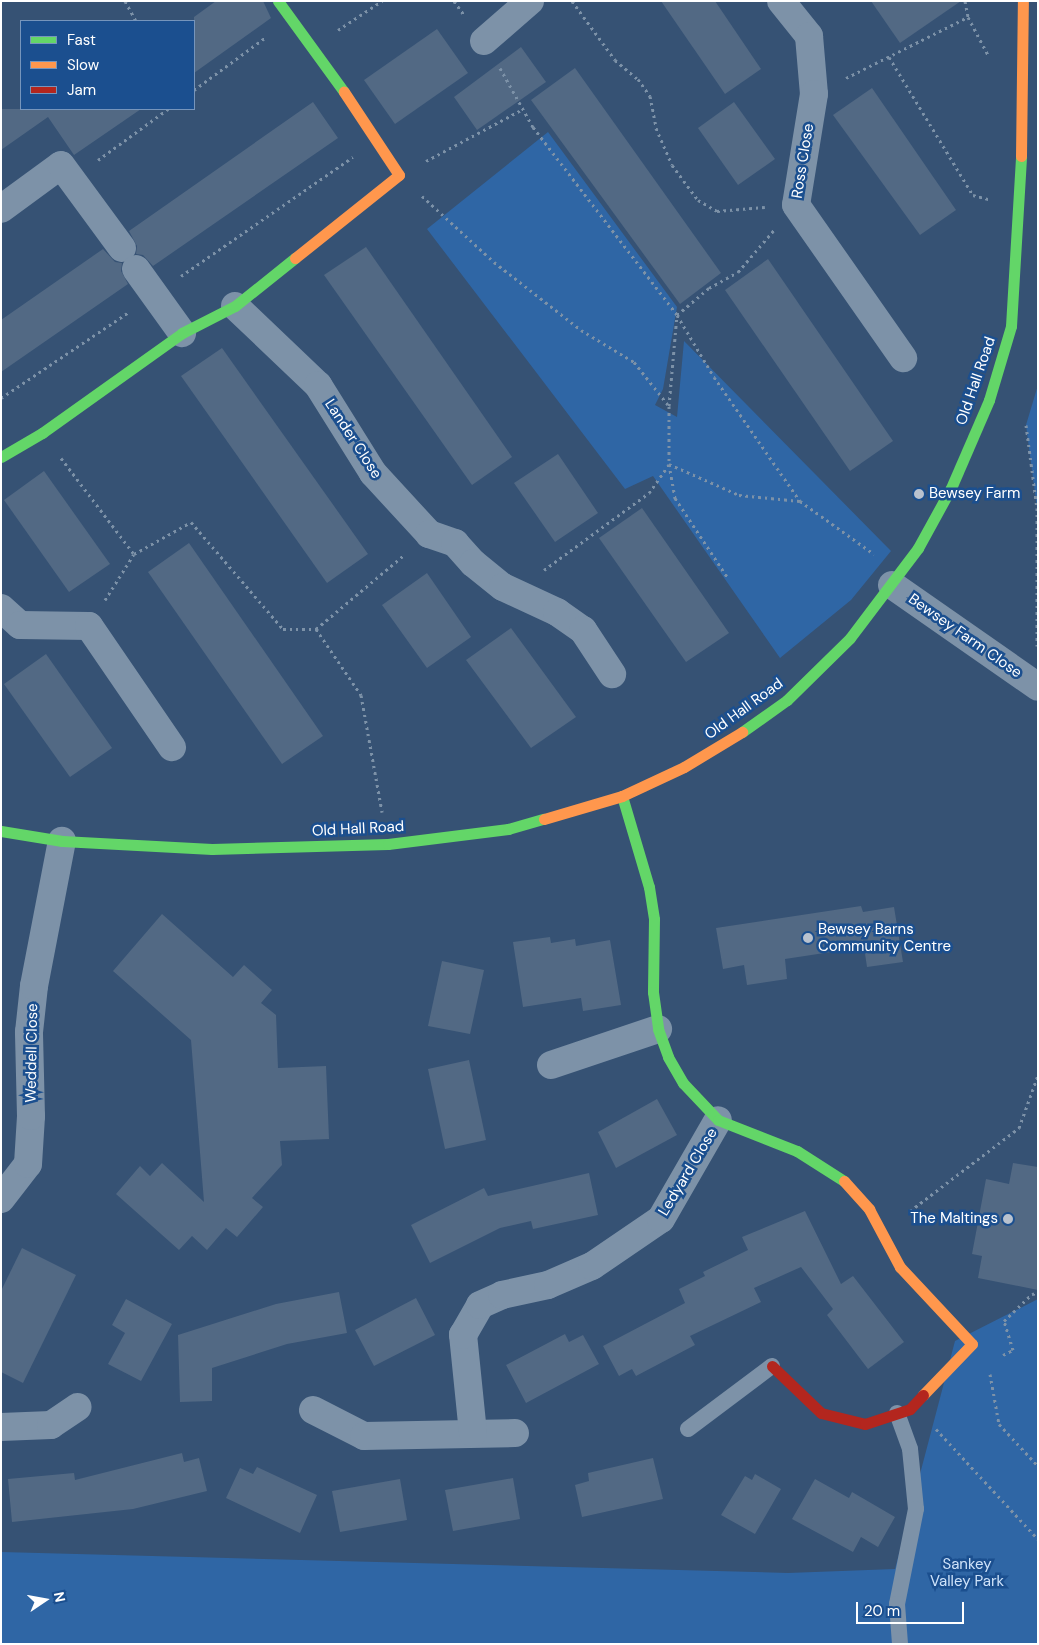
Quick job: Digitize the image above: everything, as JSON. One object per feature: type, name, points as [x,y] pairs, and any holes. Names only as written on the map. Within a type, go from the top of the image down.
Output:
[{"type":"street","points":[[1,457],[42,433],[182,333],[235,306],[400,176],[378,139],[278,1]]},
{"type":"street","points":[[484,41],[530,1]]},
{"type":"street","name":"Ross Close","points":[[781,1],[809,36],[814,94],[796,205],[902,358]]},
{"type":"street","name":"Old Hall Road","points":[[1,831],[62,841],[212,849],[388,844],[508,829],[622,796],[684,767],[738,735],[786,700],[850,638],[892,585],[918,548],[951,488],[989,400],[1011,326],[1030,70],[1023,1]]},
{"type":"street","points":[[1,209],[61,165],[182,333]]},
{"type":"street","name":"Lander Close","points":[[235,306],[318,385],[373,473],[429,534],[455,543],[473,563],[503,587],[522,594],[557,612],[582,630],[612,674]]},
{"type":"street","name":"Bewsey Farm Close","points":[[892,585],[1038,687]]},
{"type":"street","points":[[1,608],[20,625],[89,626],[172,747]]},
{"type":"street","name":"Ledyard Close","points":[[622,796],[649,887],[654,919],[653,992],[658,1028],[668,1057],[683,1083],[718,1120],[797,1151],[844,1181],[869,1210],[900,1267],[972,1344]]},
{"type":"street","name":"Weddell Close","points":[[1,1200],[28,1164],[31,1013],[62,841]]},
{"type":"street","points":[[551,1065],[658,1028]]},
{"type":"street","name":"Ledyard Close","points":[[473,1433],[463,1335],[480,1305],[502,1295],[548,1285],[592,1266],[661,1219],[718,1120]]},
{"type":"street","points":[[772,1366],[821,1414],[864,1424],[903,1411],[972,1344]]},
{"type":"street","points":[[1,1427],[51,1425],[78,1407]]},
{"type":"street","points":[[313,1410],[364,1436],[515,1433]]},
{"type":"lane","points":[[688,1429],[772,1366]]},
{"type":"lane","points":[[900,1644],[897,1604],[916,1509],[910,1449],[903,1411]]},
{"type":"path","points":[[124,1],[135,20]]},
{"type":"path","points":[[311,47],[382,1]]},
{"type":"path","points":[[572,1],[615,60],[638,79],[650,96],[656,128],[672,164],[698,200],[717,211],[796,205]]},
{"type":"path","points":[[814,94],[968,18],[965,1]]},
{"type":"path","points":[[195,89],[291,19]]},
{"type":"path","points":[[484,41],[539,135],[677,315],[714,377],[800,501],[877,556]]},
{"type":"path","points":[[889,57],[973,195]]},
{"type":"path","points":[[523,109],[400,176],[494,262],[581,330],[634,362],[669,406]]},
{"type":"path","points":[[72,179],[167,110]]},
{"type":"path","points":[[1,398],[378,139]]},
{"type":"path","points":[[728,578],[675,498],[670,464],[669,406],[677,315],[709,288],[738,272],[796,205]]},
{"type":"path","points":[[1026,425],[1037,508],[1038,657]]},
{"type":"path","points":[[42,433],[134,554]]},
{"type":"path","points":[[670,464],[739,495],[800,501]]},
{"type":"path","points":[[522,594],[530,580],[650,493],[670,464]]},
{"type":"path","points":[[89,626],[134,554],[191,522],[283,629],[316,629],[429,534]]},
{"type":"path","points":[[316,629],[361,695],[388,844]]},
{"type":"path","points":[[910,1211],[1019,1128],[1038,1075]]},
{"type":"path","points":[[988,1363],[1013,1350],[1004,1321],[1032,1294],[1038,1293]]},
{"type":"path","points":[[972,1344],[988,1363],[999,1424],[1038,1466]]},
{"type":"path","points":[[903,1411],[932,1425],[1038,1539]]},
{"type":"green space","points":[[548,132],[677,307],[663,389],[655,405],[677,417],[684,341],[891,551],[851,600],[780,658],[653,476],[625,489],[427,229]]},
{"type":"green space","points":[[1038,385],[1038,667],[1037,508],[1026,425]]},
{"type":"green space","name":"Sankey Valley Park","points":[[1038,1299],[1038,1644],[1,1644],[1,1552],[788,1573],[895,1569],[955,1341]]},
{"type":"building","points":[[216,1],[263,1],[271,18],[195,72],[194,17]]},
{"type":"building","points":[[661,1],[715,1],[761,69],[725,94]]},
{"type":"building","points":[[871,1],[961,1],[900,43]]},
{"type":"building","points":[[437,29],[468,73],[395,124],[364,80]]},
{"type":"building","points":[[521,47],[546,82],[477,130],[454,97]]},
{"type":"building","points":[[575,68],[721,273],[680,304],[531,100]]},
{"type":"building","points":[[872,88],[956,210],[920,235],[833,115]]},
{"type":"building","points":[[313,102],[338,138],[153,266],[143,255],[136,254],[137,246],[129,231]]},
{"type":"building","points":[[734,102],[775,159],[738,185],[698,128]]},
{"type":"building","points":[[1,109],[140,110],[74,155],[48,117],[1,150]]},
{"type":"building","points":[[366,247],[512,457],[472,485],[324,275]]},
{"type":"building","points":[[103,249],[115,262],[122,263],[121,271],[128,284],[1,372],[1,320]]},
{"type":"building","points":[[768,259],[893,441],[850,471],[725,290]]},
{"type":"building","points":[[222,348],[368,554],[327,583],[181,376]]},
{"type":"building","points":[[558,454],[598,513],[555,542],[514,483]]},
{"type":"building","points":[[44,471],[110,564],[69,592],[4,500]]},
{"type":"building","points":[[642,508],[729,633],[686,662],[599,538]]},
{"type":"building","points":[[189,543],[323,736],[282,764],[148,572]]},
{"type":"building","points":[[427,573],[471,637],[427,668],[382,605]]},
{"type":"building","points":[[511,628],[576,717],[531,748],[466,660]]},
{"type":"building","points":[[46,654],[112,748],[70,777],[4,684]]},
{"type":"building","name":"Bewsey Barns Community Centre","points":[[861,906],[863,912],[894,907],[903,962],[867,967],[864,947],[785,959],[787,979],[747,985],[744,965],[723,969],[716,928]]},
{"type":"building","points":[[162,914],[233,977],[244,965],[272,990],[261,1003],[276,1015],[278,1068],[326,1066],[329,1139],[280,1141],[282,1165],[252,1198],[263,1207],[237,1237],[226,1228],[207,1250],[192,1236],[179,1250],[116,1194],[140,1166],[150,1176],[162,1163],[204,1202],[191,1040],[113,971]]},
{"type":"building","points":[[550,937],[551,943],[575,939],[576,946],[610,940],[621,1005],[583,1011],[581,998],[523,1007],[513,942]]},
{"type":"building","points":[[442,961],[484,970],[470,1034],[428,1026]]},
{"type":"building","points":[[469,1060],[486,1140],[445,1149],[428,1069]]},
{"type":"building","points":[[657,1099],[677,1135],[616,1168],[598,1132]]},
{"type":"building","name":"The Maltings","points":[[1013,1163],[1038,1167],[1038,1290],[978,1278],[982,1256],[972,1254],[986,1179],[1009,1184]]},
{"type":"building","points":[[589,1173],[598,1215],[533,1229],[531,1221],[500,1228],[430,1263],[411,1225],[484,1188],[488,1196]]},
{"type":"building","points":[[805,1211],[841,1284],[853,1276],[904,1342],[868,1369],[827,1315],[833,1309],[801,1267],[754,1288],[761,1302],[690,1336],[695,1345],[636,1376],[632,1369],[619,1376],[603,1346],[685,1303],[679,1289],[705,1276],[703,1272],[748,1250],[742,1237]]},
{"type":"building","points":[[22,1248],[76,1275],[23,1383],[1,1372],[1,1291]]},
{"type":"building","points":[[339,1292],[347,1333],[287,1344],[212,1368],[212,1401],[180,1402],[178,1335],[276,1304]]},
{"type":"building","points":[[416,1298],[435,1335],[374,1366],[355,1330]]},
{"type":"building","points":[[126,1299],[172,1324],[141,1381],[108,1364],[125,1333],[112,1325]]},
{"type":"building","points":[[565,1334],[569,1342],[583,1335],[599,1364],[526,1403],[506,1365]]},
{"type":"building","points":[[182,1453],[184,1462],[199,1458],[207,1491],[133,1509],[12,1522],[8,1479],[74,1473],[75,1480]]},
{"type":"building","points":[[653,1458],[663,1499],[582,1517],[575,1485],[589,1481],[588,1473]]},
{"type":"building","points":[[257,1467],[317,1495],[300,1533],[226,1498],[240,1468],[253,1474]]},
{"type":"building","points":[[755,1474],[781,1489],[755,1534],[721,1515],[745,1476],[752,1480]]},
{"type":"building","points":[[513,1478],[520,1519],[453,1531],[445,1490]]},
{"type":"building","points":[[400,1479],[407,1520],[340,1532],[332,1491]]},
{"type":"building","points":[[815,1479],[849,1498],[852,1492],[895,1517],[878,1547],[861,1537],[853,1552],[792,1519]]},
{"type":"traffic: fast","points":[[278,1],[344,92]]},
{"type":"traffic: fast","points":[[742,732],[787,700],[850,638],[918,548],[951,488],[989,400],[1011,326],[1021,156]]},
{"type":"traffic: fast","points":[[1,457],[42,433],[182,333],[235,306],[295,258]]},
{"type":"traffic: fast","points":[[622,796],[649,887],[654,919],[653,992],[658,1029],[668,1057],[683,1083],[718,1120],[797,1151],[844,1181]]},
{"type":"traffic: fast","points":[[1,831],[62,841],[212,849],[388,844],[508,829],[544,819]]},
{"type":"traffic: slow","points":[[1021,156],[1023,1]]},
{"type":"traffic: slow","points":[[295,258],[399,175],[344,92]]},
{"type":"traffic: slow","points":[[544,819],[622,796],[684,767],[742,732]]},
{"type":"traffic: slow","points":[[844,1181],[869,1209],[900,1267],[972,1344],[923,1395]]},
{"type":"traffic: jam","points":[[772,1366],[821,1413],[865,1424],[910,1409],[923,1395]]},
{"type":"place","name":"Bewsey Farm","points":[[919,494]]},
{"type":"place","name":"Bewsey Barns Community Centre","points":[[808,938]]},
{"type":"place","name":"The Maltings","points":[[1008,1219]]}]
